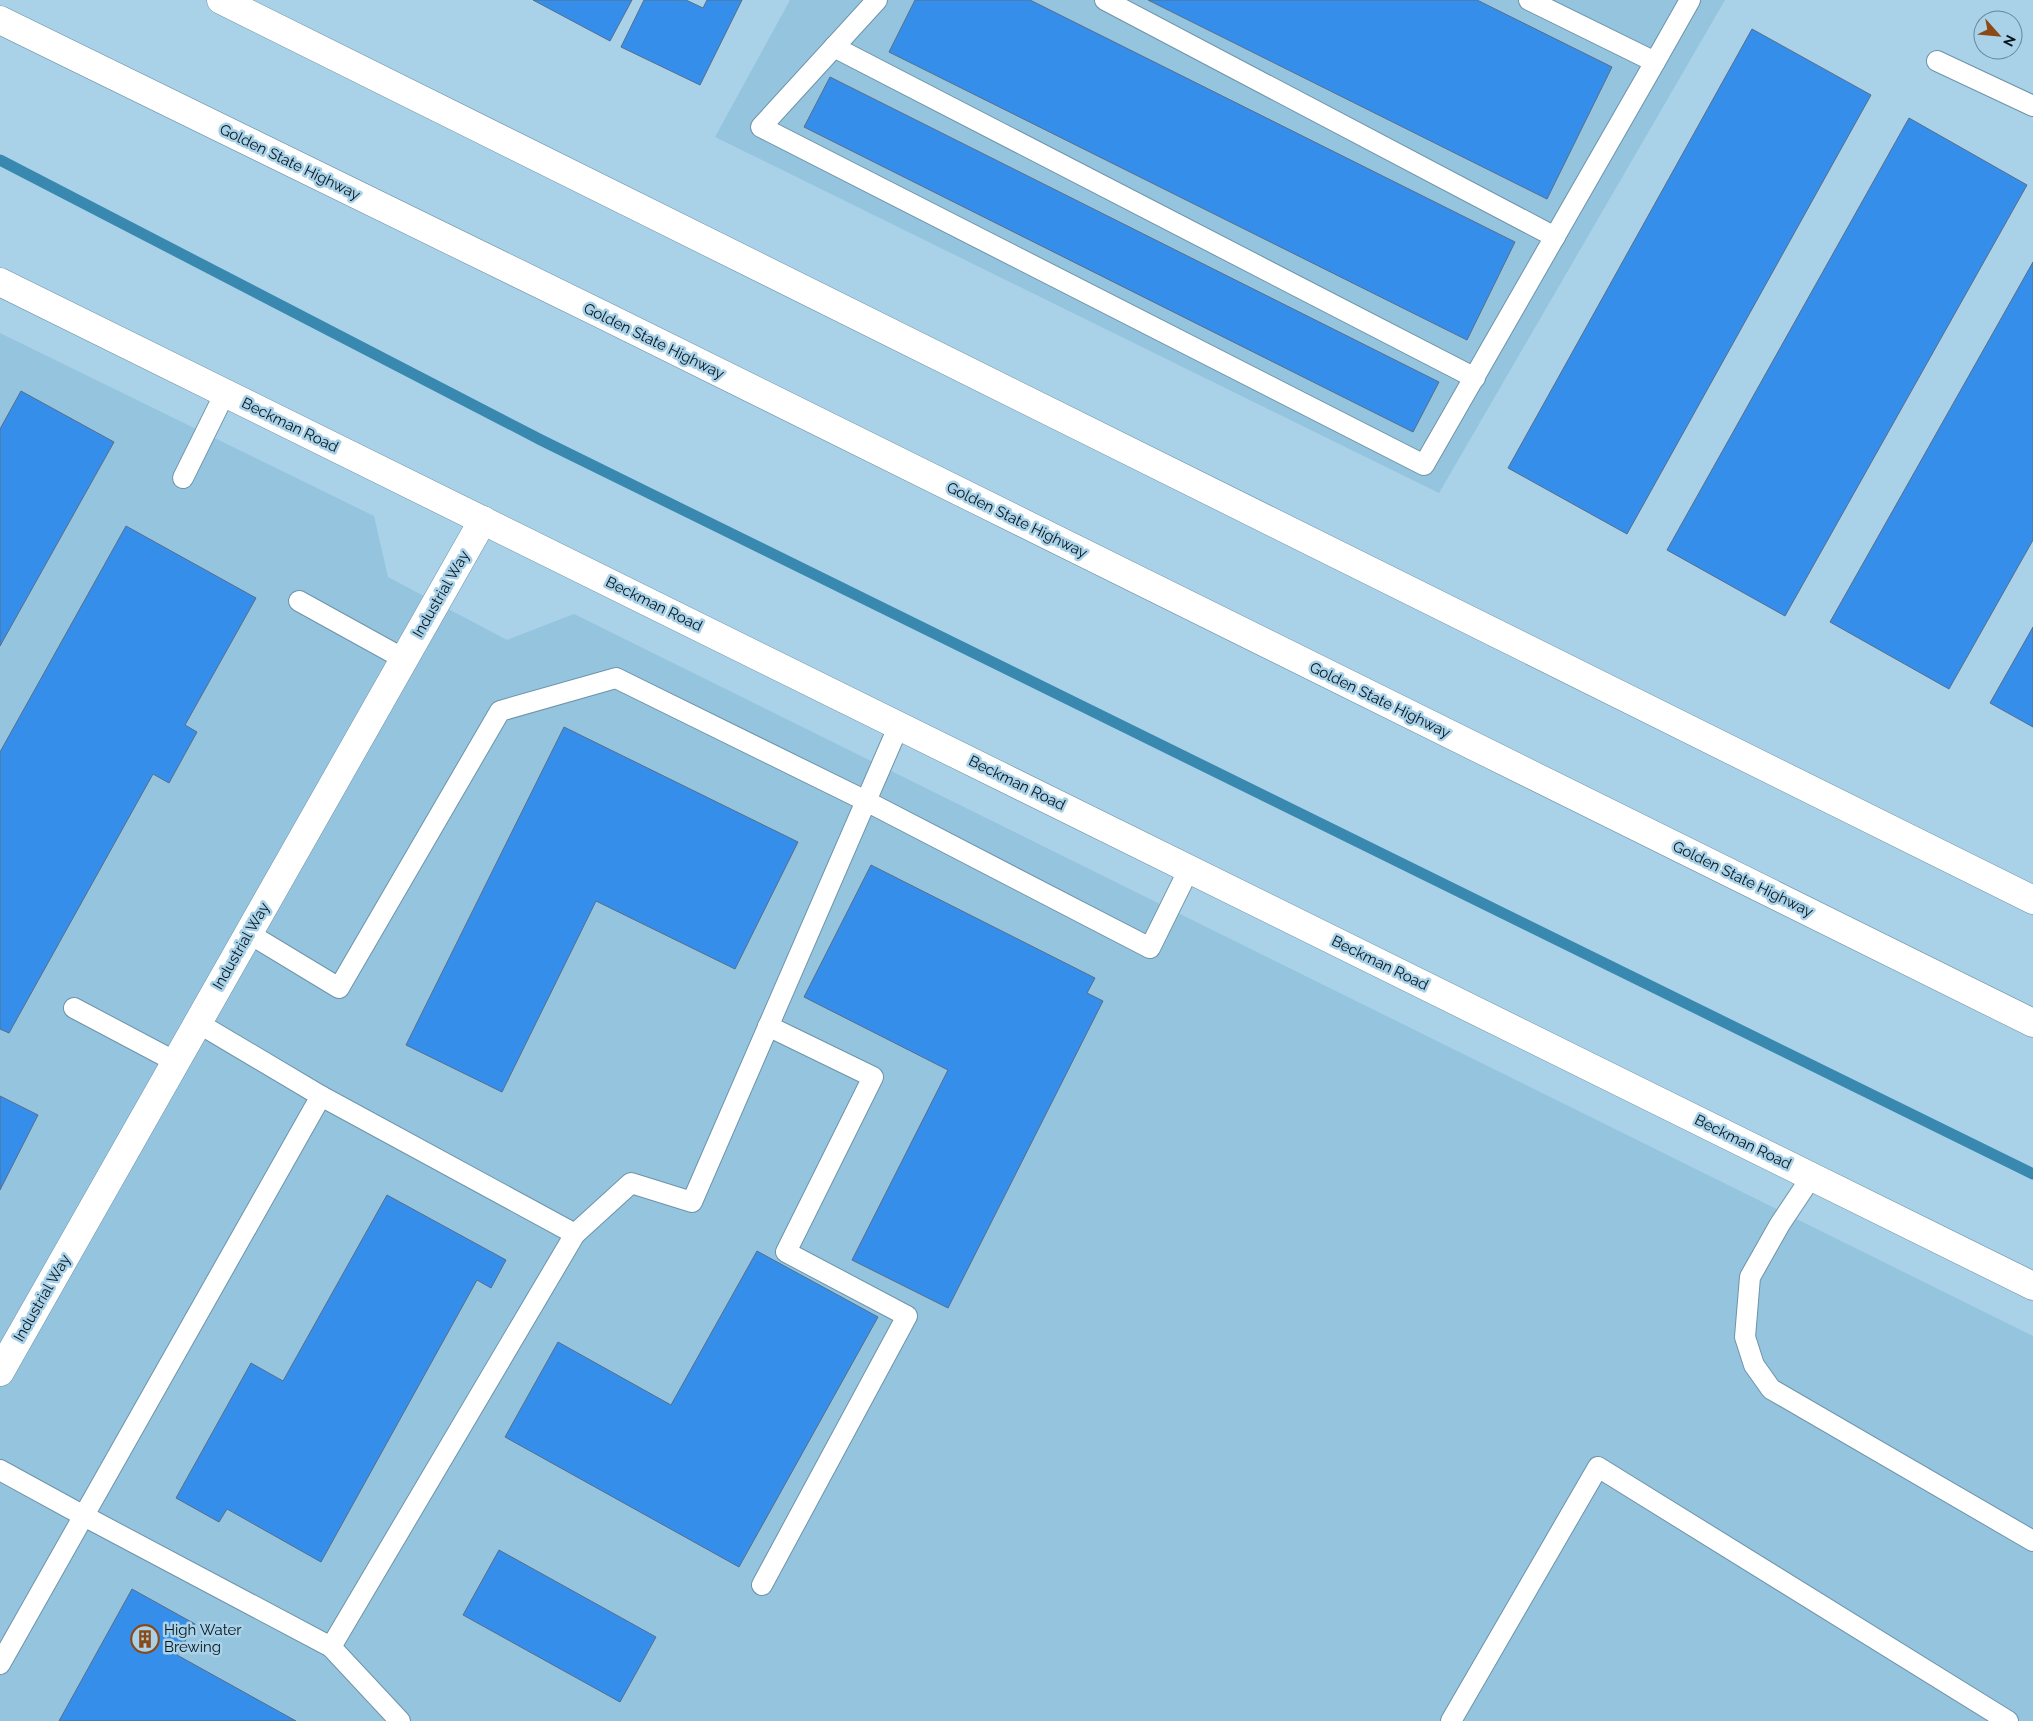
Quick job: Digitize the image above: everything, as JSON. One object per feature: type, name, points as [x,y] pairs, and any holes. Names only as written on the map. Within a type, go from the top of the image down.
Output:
[{"type":"main road","points":[[221,0],[2033,900]]},
{"type":"main road","name":"Golden State Highway","points":[[0,20],[2033,1023]]},
{"type":"main road","name":"Beckman Road","points":[[0,282],[2033,1286]]},
{"type":"main road","name":"Industrial Way","points":[[0,1372],[483,520]]},
{"type":"lane","points":[[877,0],[761,127],[1424,465],[1690,0]]},
{"type":"lane","points":[[1105,0],[1555,237]]},
{"type":"lane","points":[[1529,0],[1655,62]]},
{"type":"lane","points":[[834,47],[1475,378]]},
{"type":"lane","points":[[1936,61],[2033,106]]},
{"type":"lane","points":[[183,478],[225,393]]},
{"type":"lane","points":[[299,600],[404,659]]},
{"type":"lane","points":[[248,933],[339,988],[500,711],[616,678],[866,801],[1150,948],[1190,869]]},
{"type":"lane","points":[[331,1647],[575,1234],[631,1183],[692,1202],[899,725]]},
{"type":"lane","points":[[74,1008],[176,1062]]},
{"type":"lane","points":[[198,1023],[321,1096],[575,1234]]},
{"type":"lane","points":[[762,1585],[907,1316],[786,1252],[873,1077],[768,1026]]},
{"type":"lane","points":[[0,1664],[321,1096]]},
{"type":"lane","points":[[1812,1176],[1780,1224],[1750,1277],[1745,1337],[1754,1364],[1771,1389],[2033,1541]]},
{"type":"lane","points":[[1451,1721],[1598,1467],[2008,1721]]},
{"type":"lane","points":[[0,1470],[331,1647],[400,1721]]},
{"type":"shaded area","points":[[790,0],[1725,0],[1439,493],[715,137]]},
{"type":"shaded area","points":[[0,333],[374,516],[388,577],[507,640],[574,614],[2033,1336],[2033,1721],[0,1721]]},
{"type":"building","points":[[533,0],[632,0],[610,41]]},
{"type":"building","points":[[644,0],[686,0],[703,8],[707,0],[742,0],[700,85],[621,47]]},
{"type":"building","points":[[915,0],[1030,0],[1515,242],[1467,340],[889,52]]},
{"type":"building","points":[[1148,0],[1477,0],[1612,67],[1547,199]]},
{"type":"building","points":[[1752,29],[1871,95],[1627,534],[1508,468]]},
{"type":"building","points":[[830,77],[1439,382],[1413,432],[804,127]]},
{"type":"building","points":[[1909,118],[2027,185],[1785,616],[1667,550]]},
{"type":"building","points":[[2033,262],[2033,540],[1949,689],[1830,622]]},
{"type":"building","points":[[21,391],[114,442],[0,646],[0,429]]},
{"type":"building","points":[[126,526],[256,598],[185,725],[197,732],[169,783],[153,774],[9,1033],[0,1029],[0,752]]},
{"type":"building","points":[[2033,627],[2033,727],[1990,703]]},
{"type":"building","points":[[564,727],[798,842],[735,969],[596,901],[502,1092],[406,1045]]},
{"type":"building","points":[[871,865],[1095,978],[1087,993],[1103,1001],[948,1308],[852,1260],[948,1070],[804,997]]},
{"type":"building","points":[[0,1096],[38,1115],[0,1190]]},
{"type":"building","points":[[387,1195],[506,1260],[491,1288],[477,1280],[321,1562],[227,1509],[219,1522],[176,1498],[251,1363],[283,1381]]},
{"type":"building","points":[[757,1251],[878,1317],[739,1567],[505,1437],[558,1342],[671,1405]]},
{"type":"building","points":[[499,1550],[656,1637],[620,1702],[463,1615]]},
{"type":"building","name":"High Water Brewing","points":[[132,1589],[195,1624],[177,1655],[296,1721],[59,1721]]},
{"type":"waterway","points":[[0,160],[541,440],[2033,1174]]},
{"type":"place","name":"High Water Brewing","points":[[145,1639]]}]
